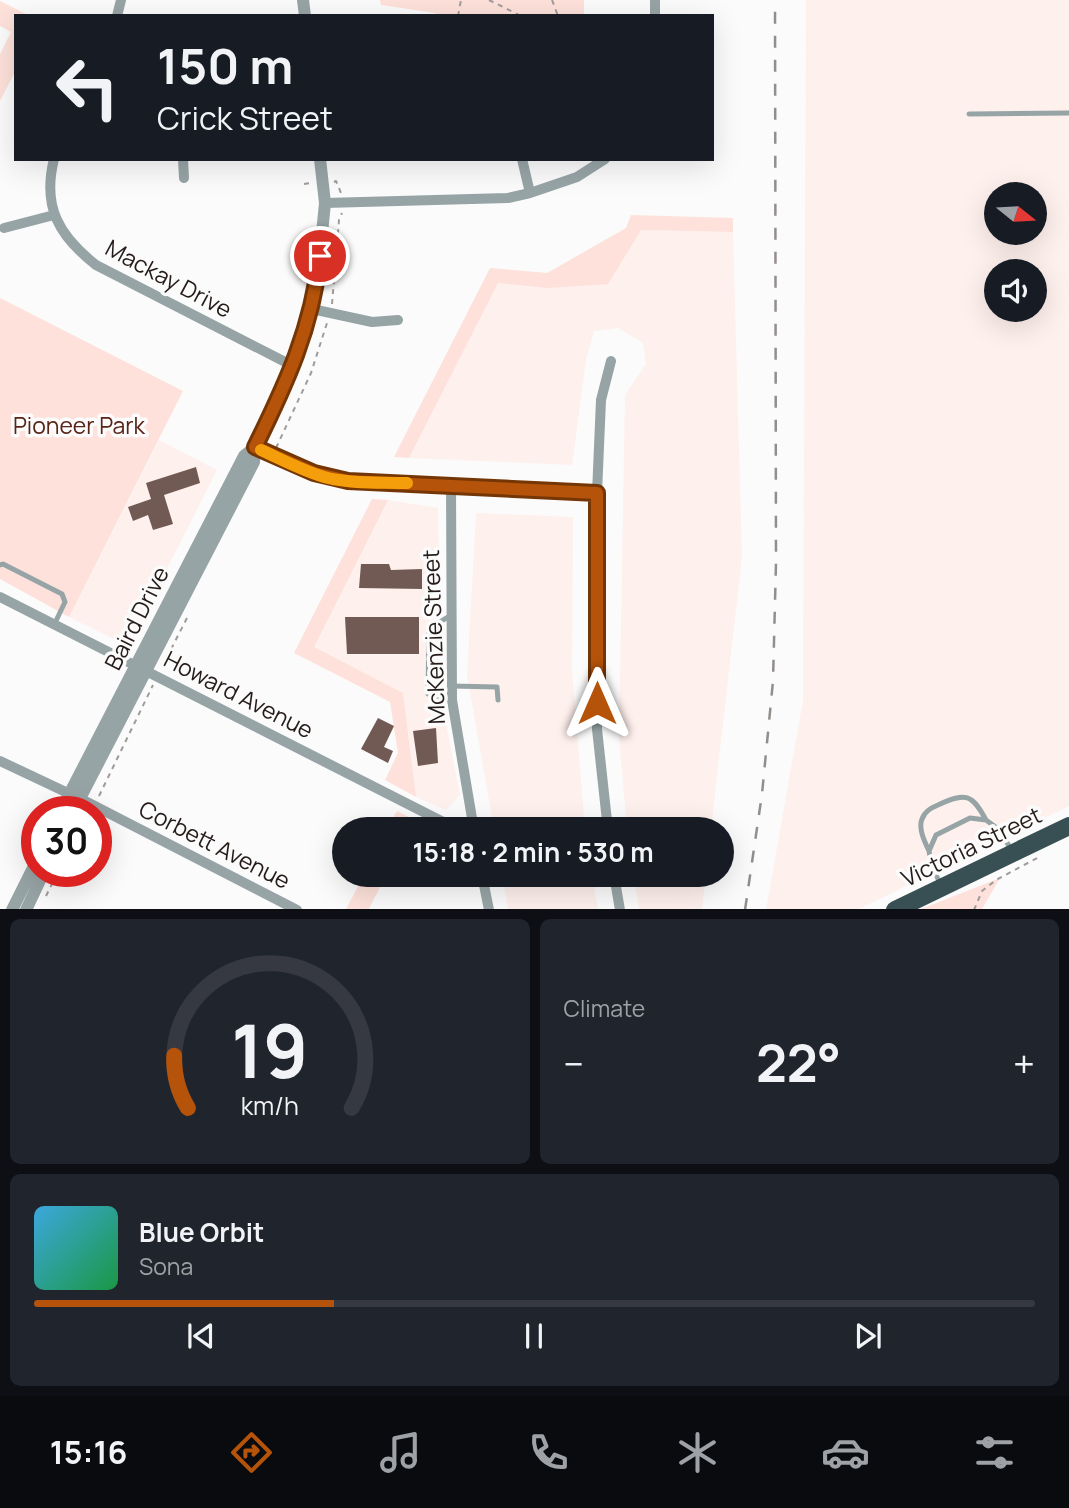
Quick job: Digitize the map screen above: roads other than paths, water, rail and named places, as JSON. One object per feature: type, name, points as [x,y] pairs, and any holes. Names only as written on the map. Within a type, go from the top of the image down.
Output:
[{"type":"highway","name":"Victoria Street","points":[[895,909],[1069,826]]},
{"type":"street","name":"Mackay Drive","points":[[54,161],[50,197],[54,215],[78,250],[96,265],[293,366]]},
{"type":"street","points":[[183,161],[184,178]]},
{"type":"street","name":"Baird Drive","points":[[75,796],[140,667],[254,462],[255,447],[293,366],[312,309],[317,283],[325,203],[320,161]]},
{"type":"street","points":[[522,161],[530,192]]},
{"type":"street","points":[[325,203],[508,198],[577,177],[602,161]]},
{"type":"street","points":[[4,228],[54,215]]},
{"type":"street","points":[[312,309],[372,322],[398,320]]},
{"type":"street","points":[[607,817],[597,729],[597,493],[601,400],[611,361]]},
{"type":"street","points":[[255,447],[300,468],[348,481],[597,493]]},
{"type":"street","name":"McKenzie Street","points":[[451,485],[451,686],[472,817]]},
{"type":"street","name":"Howard Avenue","points":[[0,597],[434,817]]},
{"type":"street","name":"Corbett Avenue","points":[[0,761],[75,796]]},
{"type":"street","name":"Corbett Avenue","points":[[112,815],[297,909]]},
{"type":"street","points":[[12,909],[23,887]]},
{"type":"street","points":[[26,909],[37,887]]},
{"type":"street","points":[[484,887],[489,909]]},
{"type":"street","points":[[616,887],[620,909]]},
{"type":"lane","points":[[969,114],[1069,113]]},
{"type":"lane","points":[[0,565],[3,564],[62,594],[65,602],[54,625]]},
{"type":"lane","points":[[450,616],[429,628],[428,694],[452,700]]},
{"type":"lane","points":[[451,686],[497,687],[498,700]]},
{"type":"lane","points":[[942,887],[932,867],[921,831],[921,821],[928,810],[955,797],[966,797],[977,803],[986,820],[1001,831],[1013,853]]},
{"type":"lane","points":[[929,851],[936,835],[970,818],[986,820]]},
{"type":"railway","points":[[745,909],[762,794],[773,681],[776,563],[775,0]]},
{"type":"park label","name":"Pioneer Park","points":[[79,425]]}]
